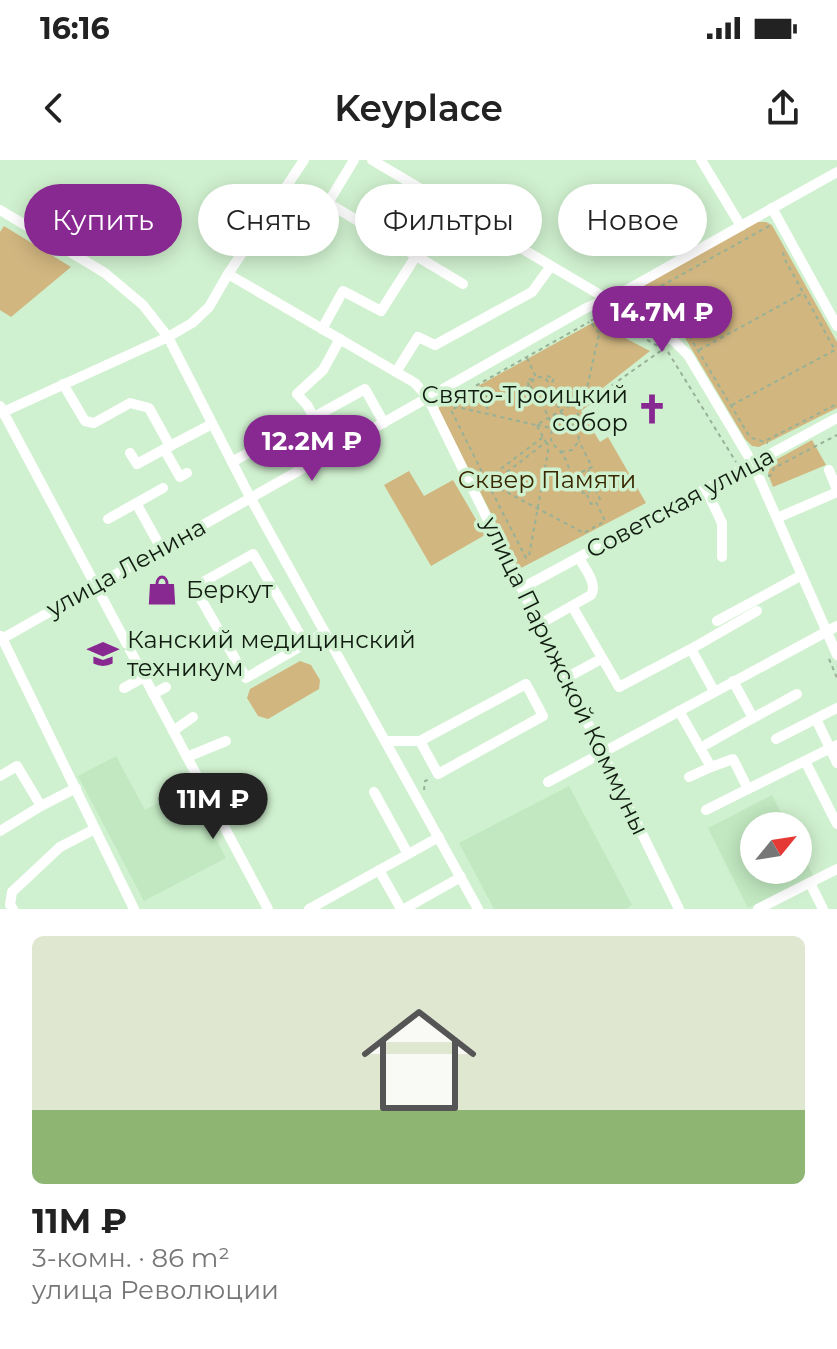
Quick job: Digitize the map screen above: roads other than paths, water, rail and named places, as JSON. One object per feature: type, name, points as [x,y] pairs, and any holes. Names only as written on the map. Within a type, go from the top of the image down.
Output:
[{"type":"street","points":[[289,184],[304,160]]},
{"type":"street","points":[[339,185],[354,160]]},
{"type":"street","points":[[372,160],[674,341],[688,355],[753,464],[802,575],[832,628],[837,655]]},
{"type":"street","points":[[701,160],[741,226]]},
{"type":"street","name":"улица Ленина","points":[[1,638],[586,308],[607,300],[837,172]]},
{"type":"street","points":[[772,208],[837,326]]},
{"type":"street","points":[[0,210],[105,273],[143,305],[168,337],[251,499],[478,909]]},
{"type":"street","points":[[240,256],[209,307],[192,323],[168,337],[1,410],[268,909]]},
{"type":"street","points":[[322,329],[343,291],[381,311],[416,256],[463,284]]},
{"type":"street","points":[[396,372],[418,337],[435,345],[532,292],[551,266]]},
{"type":"street","name":"улица Парижской Коммуны","points":[[228,274],[415,383],[428,398],[679,909]]},
{"type":"street","points":[[333,452],[297,394],[323,370],[340,339]]},
{"type":"street","points":[[63,384],[85,421],[94,423],[130,403],[149,408],[180,477],[187,473]]},
{"type":"street","points":[[232,462],[365,389],[384,423]]},
{"type":"street","name":"Советская улица","points":[[522,588],[837,418]]},
{"type":"street","points":[[130,453],[137,464],[212,424]]},
{"type":"street","points":[[777,518],[835,493],[837,490],[829,470]]},
{"type":"street","points":[[108,519],[163,488]]},
{"type":"street","points":[[706,489],[722,523],[722,557]]},
{"type":"street","points":[[136,503],[161,548]]},
{"type":"street","points":[[305,643],[253,554],[194,587],[246,678],[325,632]]},
{"type":"street","points":[[540,624],[594,591],[594,585],[579,558]]},
{"type":"street","points":[[717,621],[802,575]]},
{"type":"street","points":[[572,606],[616,685],[623,687],[757,611]]},
{"type":"street","points":[[548,782],[832,628]]},
{"type":"street","points":[[1,638],[134,909]]},
{"type":"street","points":[[691,649],[714,691]]},
{"type":"street","points":[[566,678],[601,659]]},
{"type":"street","points":[[124,688],[144,677]]},
{"type":"street","points":[[733,681],[753,718]]},
{"type":"street","points":[[386,741],[420,741],[526,684],[543,716],[438,774],[420,741]]},
{"type":"street","points":[[153,694],[166,687]]},
{"type":"street","points":[[707,744],[797,694]]},
{"type":"street","points":[[776,739],[837,708]]},
{"type":"street","points":[[679,711],[711,767]]},
{"type":"street","points":[[173,731],[193,717]]},
{"type":"street","points":[[816,719],[834,747],[837,763]]},
{"type":"street","points":[[187,757],[226,741]]},
{"type":"street","points":[[706,810],[834,747]]},
{"type":"street","points":[[689,777],[733,759],[748,789]]},
{"type":"street","points":[[805,761],[837,824]]},
{"type":"street","points":[[0,776],[17,766],[41,806]]},
{"type":"street","points":[[0,831],[76,788]]},
{"type":"street","points":[[374,792],[408,854]]},
{"type":"street","points":[[13,909],[10,905],[12,892],[60,847],[93,830]]},
{"type":"street","points":[[309,909],[439,837]]},
{"type":"street","points":[[812,882],[837,869]]},
{"type":"street","points":[[379,870],[402,909],[461,877]]},
{"type":"street","points":[[758,909],[808,884]]},
{"type":"street","points":[[810,884],[823,909]]},
{"type":"place","name":"Свято-Троицкий собор","points":[[652,409]]},
{"type":"place","name":"Беркут","points":[[162,590]]},
{"type":"place","name":"Канский медицинский техникум","points":[[103,654]]},
{"type":"park label","name":"Сквер Памяти","points":[[547,480]]}]
